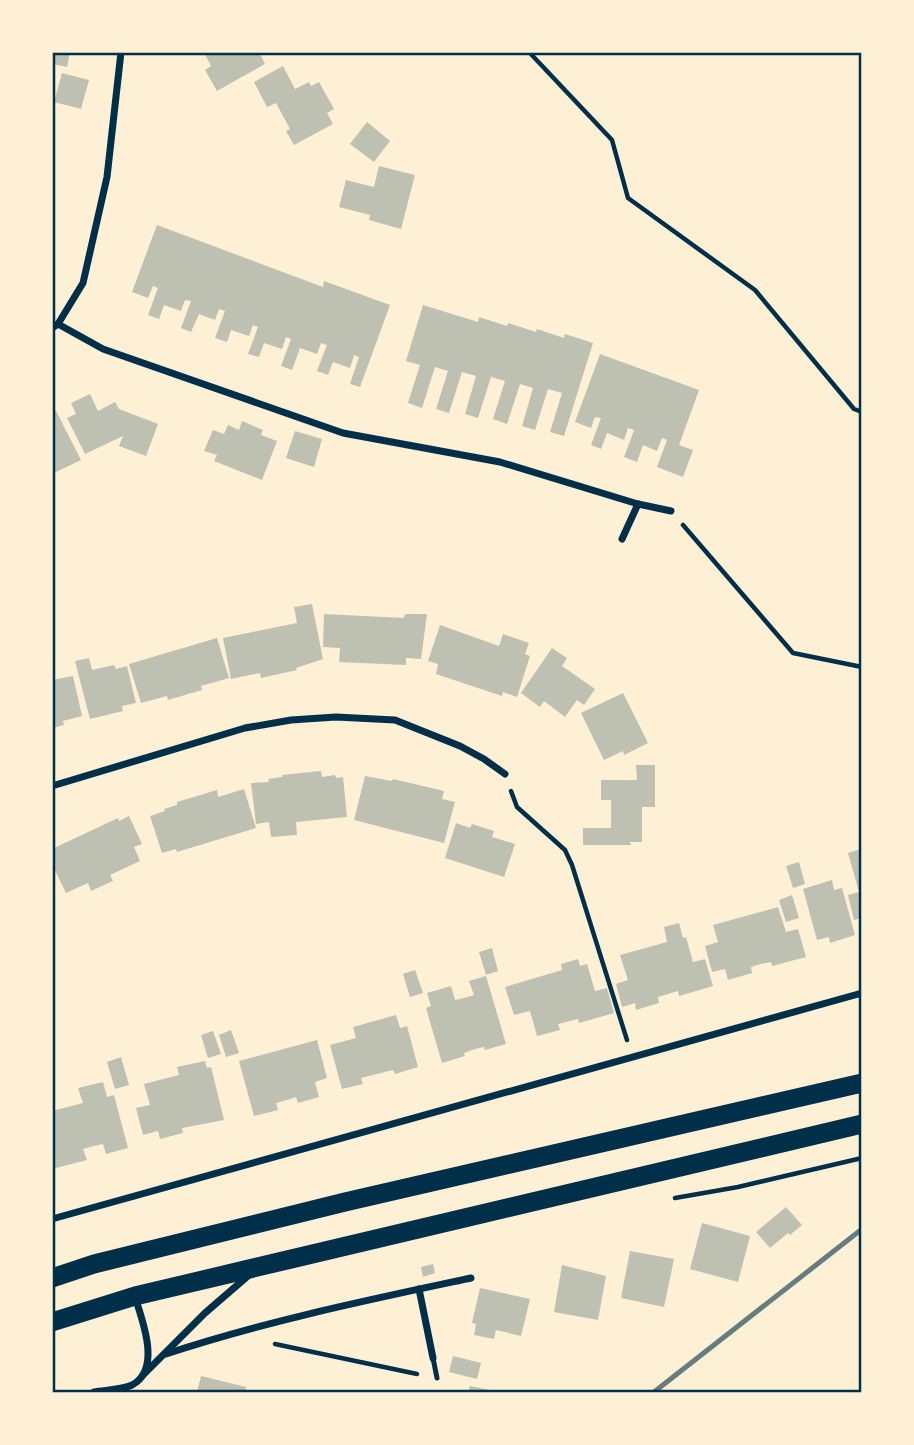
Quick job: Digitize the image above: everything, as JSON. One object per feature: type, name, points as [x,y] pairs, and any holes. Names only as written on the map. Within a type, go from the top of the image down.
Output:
[{"type":"highway","points":[[52,1278],[94,1264],[345,1202],[862,1083]]},
{"type":"highway","points":[[52,1322],[135,1296],[862,1124]]},
{"type":"street","points":[[121,52],[107,177],[83,283],[55,326],[103,349],[343,433],[500,462],[671,511]]},
{"type":"street","points":[[622,539],[638,503]]},
{"type":"street","points":[[52,786],[245,728],[291,720],[336,717],[395,720],[460,746],[505,774]]},
{"type":"street","points":[[52,1219],[862,993]]},
{"type":"street","points":[[94,1392],[132,1385],[205,1313],[260,1266]]},
{"type":"street","points":[[166,1354],[227,1334],[471,1278]]},
{"type":"street","points":[[419,1289],[433,1358]]},
{"type":"street","points":[[135,1296],[149,1343],[143,1376]]},
{"type":"lane","points":[[433,1358],[438,1378]]},
{"type":"path","points":[[529,52],[612,140],[628,198],[755,290],[854,409],[862,412]]},
{"type":"path","points":[[671,511],[793,653],[862,667]]},
{"type":"path","points":[[505,774],[517,807],[565,850],[572,865],[632,1057]]},
{"type":"path","points":[[227,1334],[438,1378]]},
{"type":"building","points":[[52,52],[70,52],[67,67],[52,64]]},
{"type":"building","points":[[204,52],[259,52],[265,64],[217,91],[205,70],[211,66]]},
{"type":"building","points":[[283,66],[295,89],[309,82],[311,86],[319,82],[334,109],[327,113],[333,124],[294,145],[286,131],[290,129],[276,103],[267,107],[254,82]]},
{"type":"building","points":[[62,73],[89,80],[81,109],[54,102]]},
{"type":"building","points":[[367,122],[390,141],[374,162],[350,144]]},
{"type":"building","points":[[379,166],[415,175],[401,229],[369,220],[370,215],[339,207],[346,180],[374,187]]},
{"type":"building","points":[[157,225],[323,287],[324,281],[390,305],[360,387],[350,384],[359,357],[354,355],[350,368],[333,362],[328,375],[317,371],[327,345],[321,343],[317,354],[300,348],[292,370],[281,366],[291,339],[286,337],[282,349],[264,343],[259,357],[248,354],[258,327],[253,325],[249,336],[231,330],[227,342],[215,338],[225,311],[219,309],[215,320],[199,314],[191,332],[181,328],[191,301],[185,300],[181,311],[164,305],[159,319],[148,315],[158,288],[153,286],[148,298],[132,292]]},
{"type":"building","points":[[423,305],[478,322],[479,317],[536,332],[537,329],[564,338],[565,334],[593,343],[564,436],[550,432],[562,393],[548,389],[535,430],[522,426],[533,388],[520,384],[507,424],[493,419],[505,381],[491,377],[478,418],[465,414],[476,376],[462,372],[449,413],[436,409],[448,371],[435,367],[422,408],[408,403],[420,365],[406,361]]},
{"type":"building","points":[[600,354],[699,390],[679,445],[693,450],[683,477],[657,467],[667,440],[662,438],[657,451],[643,445],[637,462],[624,457],[634,430],[628,428],[624,440],[607,433],[601,449],[591,445],[601,418],[595,417],[591,428],[575,422]]},
{"type":"building","points":[[90,394],[98,411],[115,402],[119,409],[158,424],[146,456],[119,446],[123,436],[85,454],[67,418],[76,414],[71,403]]},
{"type":"building","points":[[55,409],[81,460],[52,474],[52,410]]},
{"type":"building","points":[[242,421],[263,430],[261,435],[277,441],[262,480],[214,461],[217,455],[204,451],[213,430],[224,434],[228,425],[239,430]]},
{"type":"building","points":[[295,431],[322,439],[314,467],[286,458]]},
{"type":"building","points":[[312,604],[323,659],[296,668],[297,670],[261,678],[260,673],[231,679],[223,638],[297,623],[294,607]]},
{"type":"building","points":[[324,614],[404,618],[405,614],[427,614],[421,659],[406,658],[406,665],[339,662],[340,648],[323,647]]},
{"type":"building","points":[[440,625],[499,646],[503,634],[529,643],[525,654],[530,656],[517,697],[503,692],[502,696],[436,674],[438,664],[428,661]]},
{"type":"building","points":[[217,638],[229,678],[201,686],[202,690],[168,700],[167,696],[141,703],[129,664]]},
{"type":"building","points":[[552,648],[567,658],[562,666],[595,689],[584,705],[577,700],[565,717],[544,701],[540,707],[521,693]]},
{"type":"building","points":[[89,658],[92,670],[114,665],[116,669],[127,666],[136,703],[122,706],[123,711],[90,719],[75,661]]},
{"type":"building","points":[[73,676],[82,716],[63,721],[64,725],[52,728],[52,680]]},
{"type":"building","points":[[623,693],[648,743],[624,755],[623,751],[604,760],[581,713]]},
{"type":"building","points":[[636,765],[655,765],[655,807],[642,807],[642,842],[630,842],[631,845],[583,845],[583,828],[611,828],[611,800],[601,800],[601,780],[637,780]]},
{"type":"building","points":[[321,771],[322,777],[343,777],[347,817],[296,822],[297,835],[271,837],[269,822],[256,824],[251,783],[269,782],[268,779],[282,775]]},
{"type":"building","points":[[365,776],[393,779],[444,791],[442,799],[455,802],[444,843],[354,820]]},
{"type":"building","points":[[244,789],[256,828],[177,852],[176,849],[162,853],[150,816],[177,805],[177,802],[217,790],[218,797]]},
{"type":"building","points":[[129,816],[142,844],[134,847],[140,861],[110,875],[113,881],[91,891],[88,883],[66,893],[52,864],[52,849],[118,818],[119,821]]},
{"type":"building","points":[[456,823],[470,828],[472,824],[494,831],[492,837],[515,844],[504,877],[445,858]]},
{"type":"building","points":[[861,849],[862,918],[854,920],[848,895],[859,892],[848,853]]},
{"type":"building","points":[[799,862],[805,884],[793,888],[786,866]]},
{"type":"building","points":[[832,880],[834,890],[842,888],[855,935],[830,943],[829,937],[817,940],[803,889]]},
{"type":"building","points":[[792,895],[799,918],[786,922],[779,900]]},
{"type":"building","points":[[778,907],[786,932],[798,929],[806,957],[772,966],[771,962],[761,964],[751,967],[752,973],[728,980],[725,969],[712,972],[705,946],[718,942],[713,925]]},
{"type":"building","points":[[679,923],[693,962],[705,959],[713,986],[679,996],[678,991],[658,997],[659,1003],[636,1010],[635,1003],[622,1007],[616,984],[628,980],[620,955],[667,942],[664,927]]},
{"type":"building","points":[[492,948],[498,971],[486,975],[479,952]]},
{"type":"building","points":[[578,959],[580,966],[587,964],[595,991],[607,988],[614,1013],[579,1023],[578,1019],[558,1024],[560,1030],[537,1036],[530,1011],[514,1015],[505,987],[562,970],[561,964]]},
{"type":"building","points":[[415,970],[423,993],[410,997],[403,974]]},
{"type":"building","points":[[486,976],[506,1044],[485,1050],[484,1047],[475,1049],[464,1053],[465,1056],[442,1063],[426,1008],[431,1006],[427,993],[451,986],[455,1000],[474,995],[469,981]]},
{"type":"building","points":[[396,1015],[400,1028],[407,1026],[418,1067],[395,1074],[393,1070],[361,1078],[363,1084],[342,1089],[330,1045],[356,1038],[353,1027]]},
{"type":"building","points":[[231,1030],[239,1053],[226,1057],[219,1035]]},
{"type":"building","points":[[213,1031],[221,1054],[208,1058],[201,1035]]},
{"type":"building","points":[[317,1040],[327,1078],[315,1082],[319,1097],[298,1103],[296,1097],[276,1103],[278,1110],[254,1116],[239,1061]]},
{"type":"building","points":[[121,1057],[129,1085],[115,1089],[107,1062]]},
{"type":"building","points":[[205,1061],[207,1068],[211,1067],[224,1120],[182,1128],[183,1133],[160,1139],[158,1131],[143,1135],[136,1108],[150,1105],[144,1084],[179,1075],[177,1067]]},
{"type":"building","points":[[103,1082],[107,1097],[114,1095],[128,1148],[106,1154],[103,1144],[83,1149],[87,1160],[52,1169],[52,1111],[83,1103],[78,1088]]},
{"type":"building","points":[[786,1207],[802,1225],[770,1248],[756,1232]]},
{"type":"building","points":[[702,1223],[750,1236],[738,1282],[690,1269]]},
{"type":"building","points":[[630,1251],[674,1259],[664,1307],[621,1298]]},
{"type":"building","points":[[433,1264],[435,1273],[423,1277],[421,1267]]},
{"type":"building","points":[[562,1265],[606,1276],[598,1320],[554,1312]]},
{"type":"building","points":[[480,1288],[530,1299],[521,1336],[496,1330],[494,1339],[474,1335],[476,1324],[472,1323]]},
{"type":"building","points":[[453,1356],[481,1363],[477,1379],[449,1372]]},
{"type":"building","points":[[201,1376],[246,1387],[245,1392],[197,1392]]},
{"type":"building","points":[[470,1386],[494,1391],[494,1392],[468,1392]]},
{"type":"railway","points":[[654,1392],[862,1229]]}]
